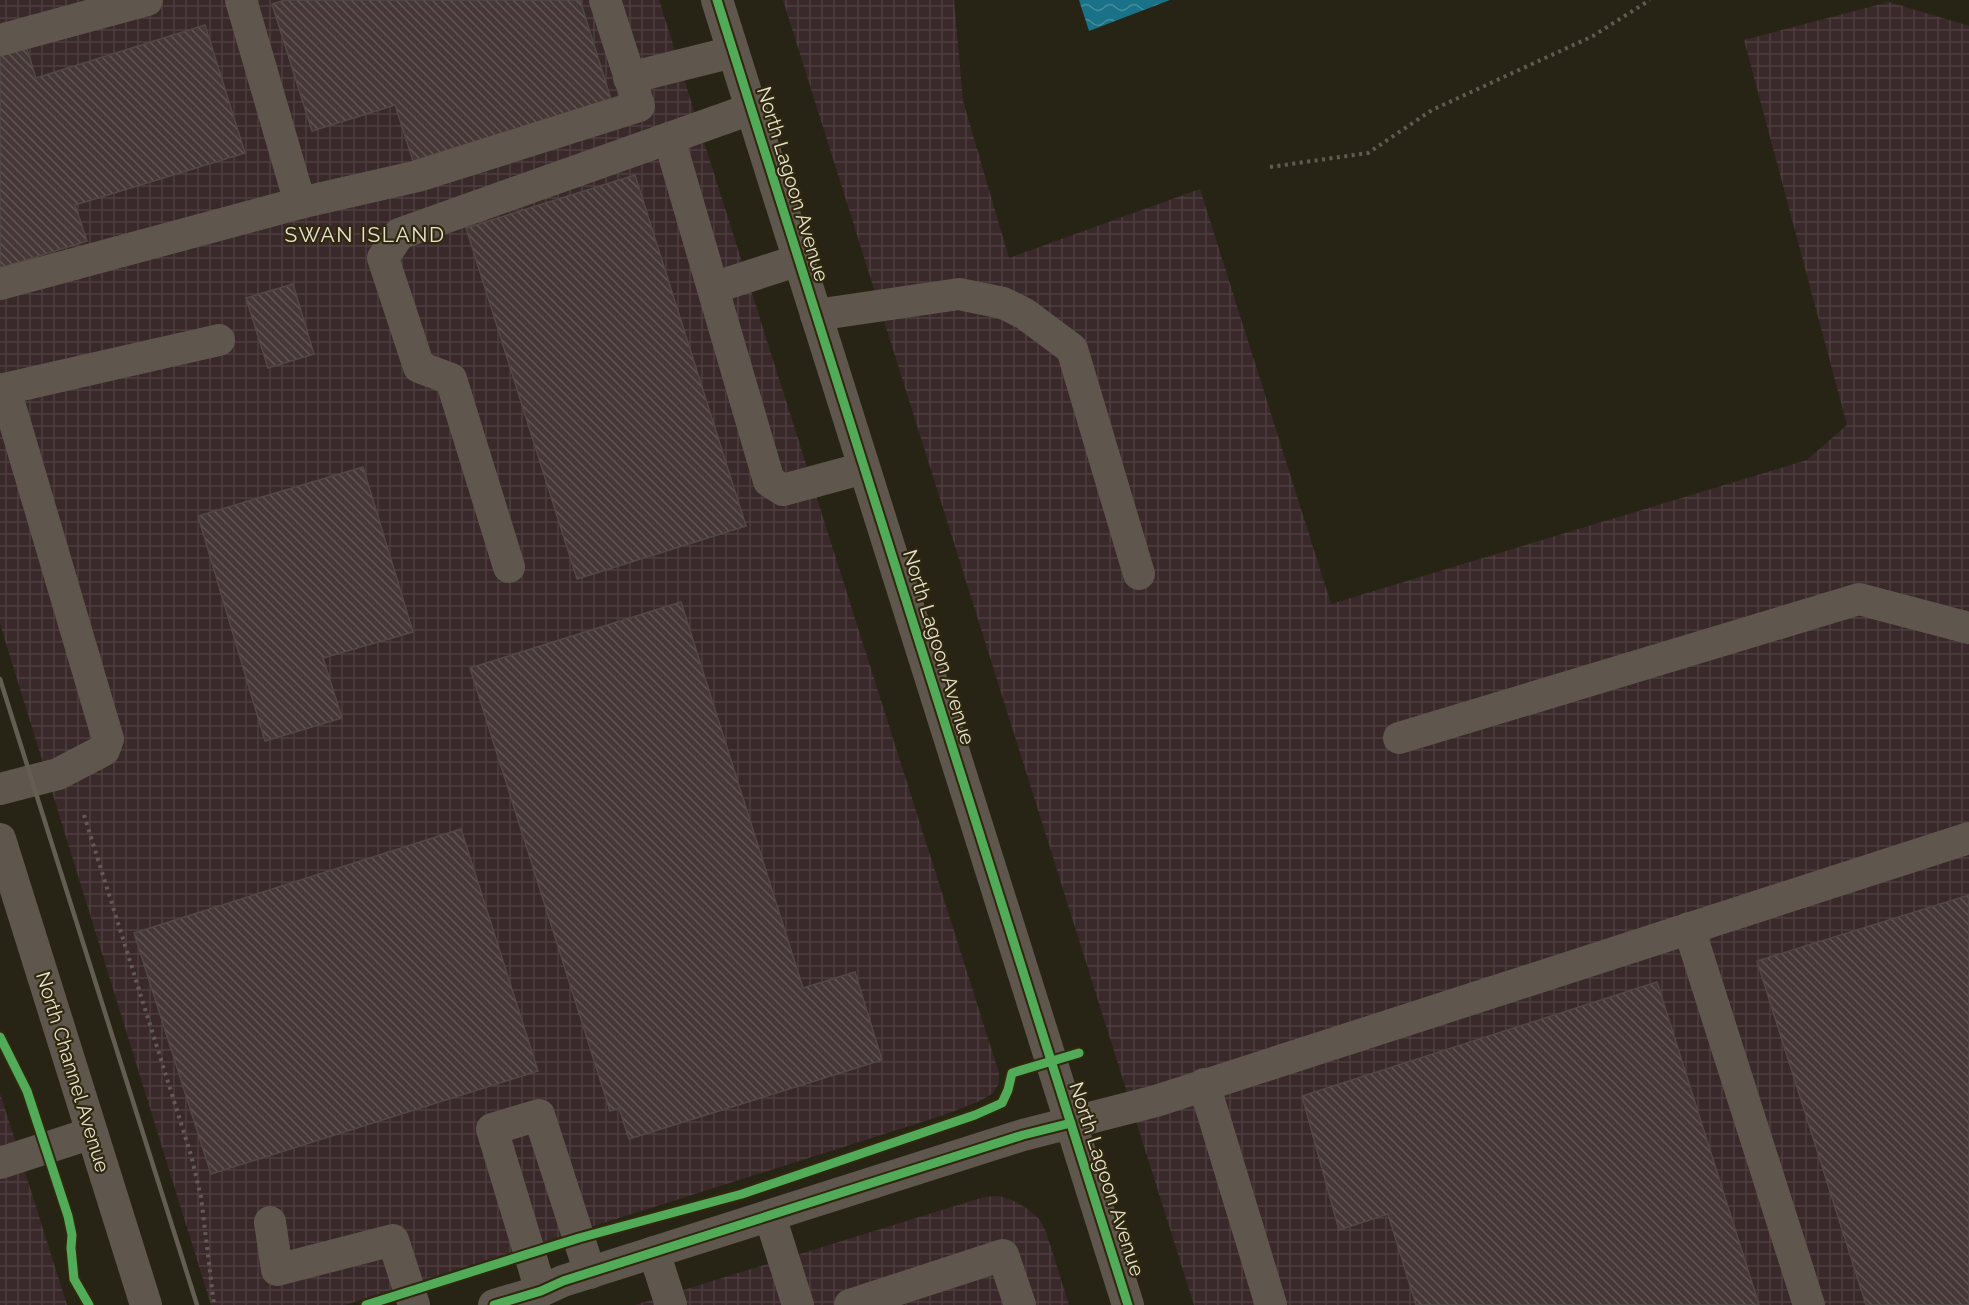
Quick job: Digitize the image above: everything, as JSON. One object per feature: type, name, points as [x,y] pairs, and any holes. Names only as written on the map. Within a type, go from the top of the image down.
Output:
[{"type":"street","points":[[0,40],[147,0]]},
{"type":"street","points":[[241,0],[300,203]]},
{"type":"street","points":[[0,284],[300,203],[418,176],[639,106],[605,0]]},
{"type":"street","name":"North Lagoon Avenue","points":[[717,0],[1128,1305]]},
{"type":"street","points":[[630,78],[733,52]]},
{"type":"street","points":[[509,567],[451,379],[419,367],[383,258],[399,234],[751,109]]},
{"type":"street","points":[[669,138],[769,481],[783,490],[864,468]]},
{"type":"street","points":[[713,288],[799,260]]},
{"type":"street","points":[[816,315],[959,294],[1003,303],[1025,314],[1072,349],[1139,574]]},
{"type":"street","points":[[0,789],[58,774],[104,750],[108,739],[2,389],[219,340]]},
{"type":"street","points":[[1399,738],[1858,599],[1969,628]]},
{"type":"street","points":[[494,1305],[541,1291],[563,1281],[1023,1136],[1156,1101],[1969,838]]},
{"type":"street","name":"North Channel Avenue","points":[[0,839],[146,1305]]},
{"type":"street","points":[[1689,928],[1809,1305]]},
{"type":"street","points":[[1204,1084],[1271,1305]]},
{"type":"street","points":[[541,1291],[492,1129],[539,1115],[590,1273]]},
{"type":"street","points":[[0,1163],[92,1133]]},
{"type":"street","points":[[770,1216],[798,1305]]},
{"type":"street","points":[[270,1222],[277,1270],[393,1240],[414,1305]]},
{"type":"street","points":[[654,1252],[671,1305]]},
{"type":"street","points":[[850,1305],[1004,1255],[1020,1305]]},
{"type":"path","points":[[1270,167],[1368,153],[1432,110],[1593,36],[1650,0]]},
{"type":"path","points":[[84,815],[191,1155],[201,1197],[214,1305]]},
{"type":"shaded area","points":[[0,0],[659,0],[999,1073],[999,1083],[993,1093],[982,1100],[944,1115],[345,1305],[211,1305],[0,624]]},
{"type":"shaded area","points":[[783,0],[954,0],[963,101],[1009,258],[1200,189],[1331,604],[1807,460],[1847,425],[1744,40],[1889,2],[1969,26],[1969,1305],[1194,1305]]},
{"type":"shaded area","points":[[0,1093],[67,1305],[0,1305]]},
{"type":"shaded area","points":[[1000,1196],[1016,1202],[1040,1220],[1046,1232],[1069,1305],[635,1305],[984,1197]]},
{"type":"water","points":[[1079,0],[1170,0],[1089,31]]},
{"type":"building","points":[[286,0],[580,0],[611,99],[413,161],[395,105],[312,131],[272,4]]},
{"type":"building","points":[[205,25],[245,153],[75,205],[87,241],[0,268],[0,51],[25,43],[36,78]]},
{"type":"building","points":[[635,175],[746,526],[577,579],[466,228]]},
{"type":"building","points":[[293,284],[314,354],[268,368],[246,298]]},
{"type":"building","points":[[363,467],[413,632],[323,658],[342,718],[265,741],[198,516]]},
{"type":"building","points":[[681,602],[803,988],[855,972],[882,1060],[629,1139],[619,1108],[610,1111],[470,668]]},
{"type":"building","points":[[461,829],[538,1071],[211,1174],[134,933]]},
{"type":"building","points":[[1969,895],[1969,1305],[1866,1305],[1757,961]]},
{"type":"building","points":[[1657,982],[1759,1305],[1416,1305],[1388,1214],[1339,1230],[1302,1096]]},
{"type":"railway","points":[[0,679],[197,1305]]},
{"type":"cycle path","points":[[717,0],[1128,1305]]},
{"type":"cycle path","points":[[0,1037],[27,1091],[68,1216],[72,1235],[74,1279],[89,1305]]},
{"type":"cycle path","points":[[366,1305],[579,1238],[742,1194],[975,1115],[1002,1103],[1012,1073],[1079,1053]]},
{"type":"cycle path","points":[[494,1305],[1023,1135],[1071,1123]]},
{"type":"district","name":"SWAN ISLAND","points":[[365,234]]}]
